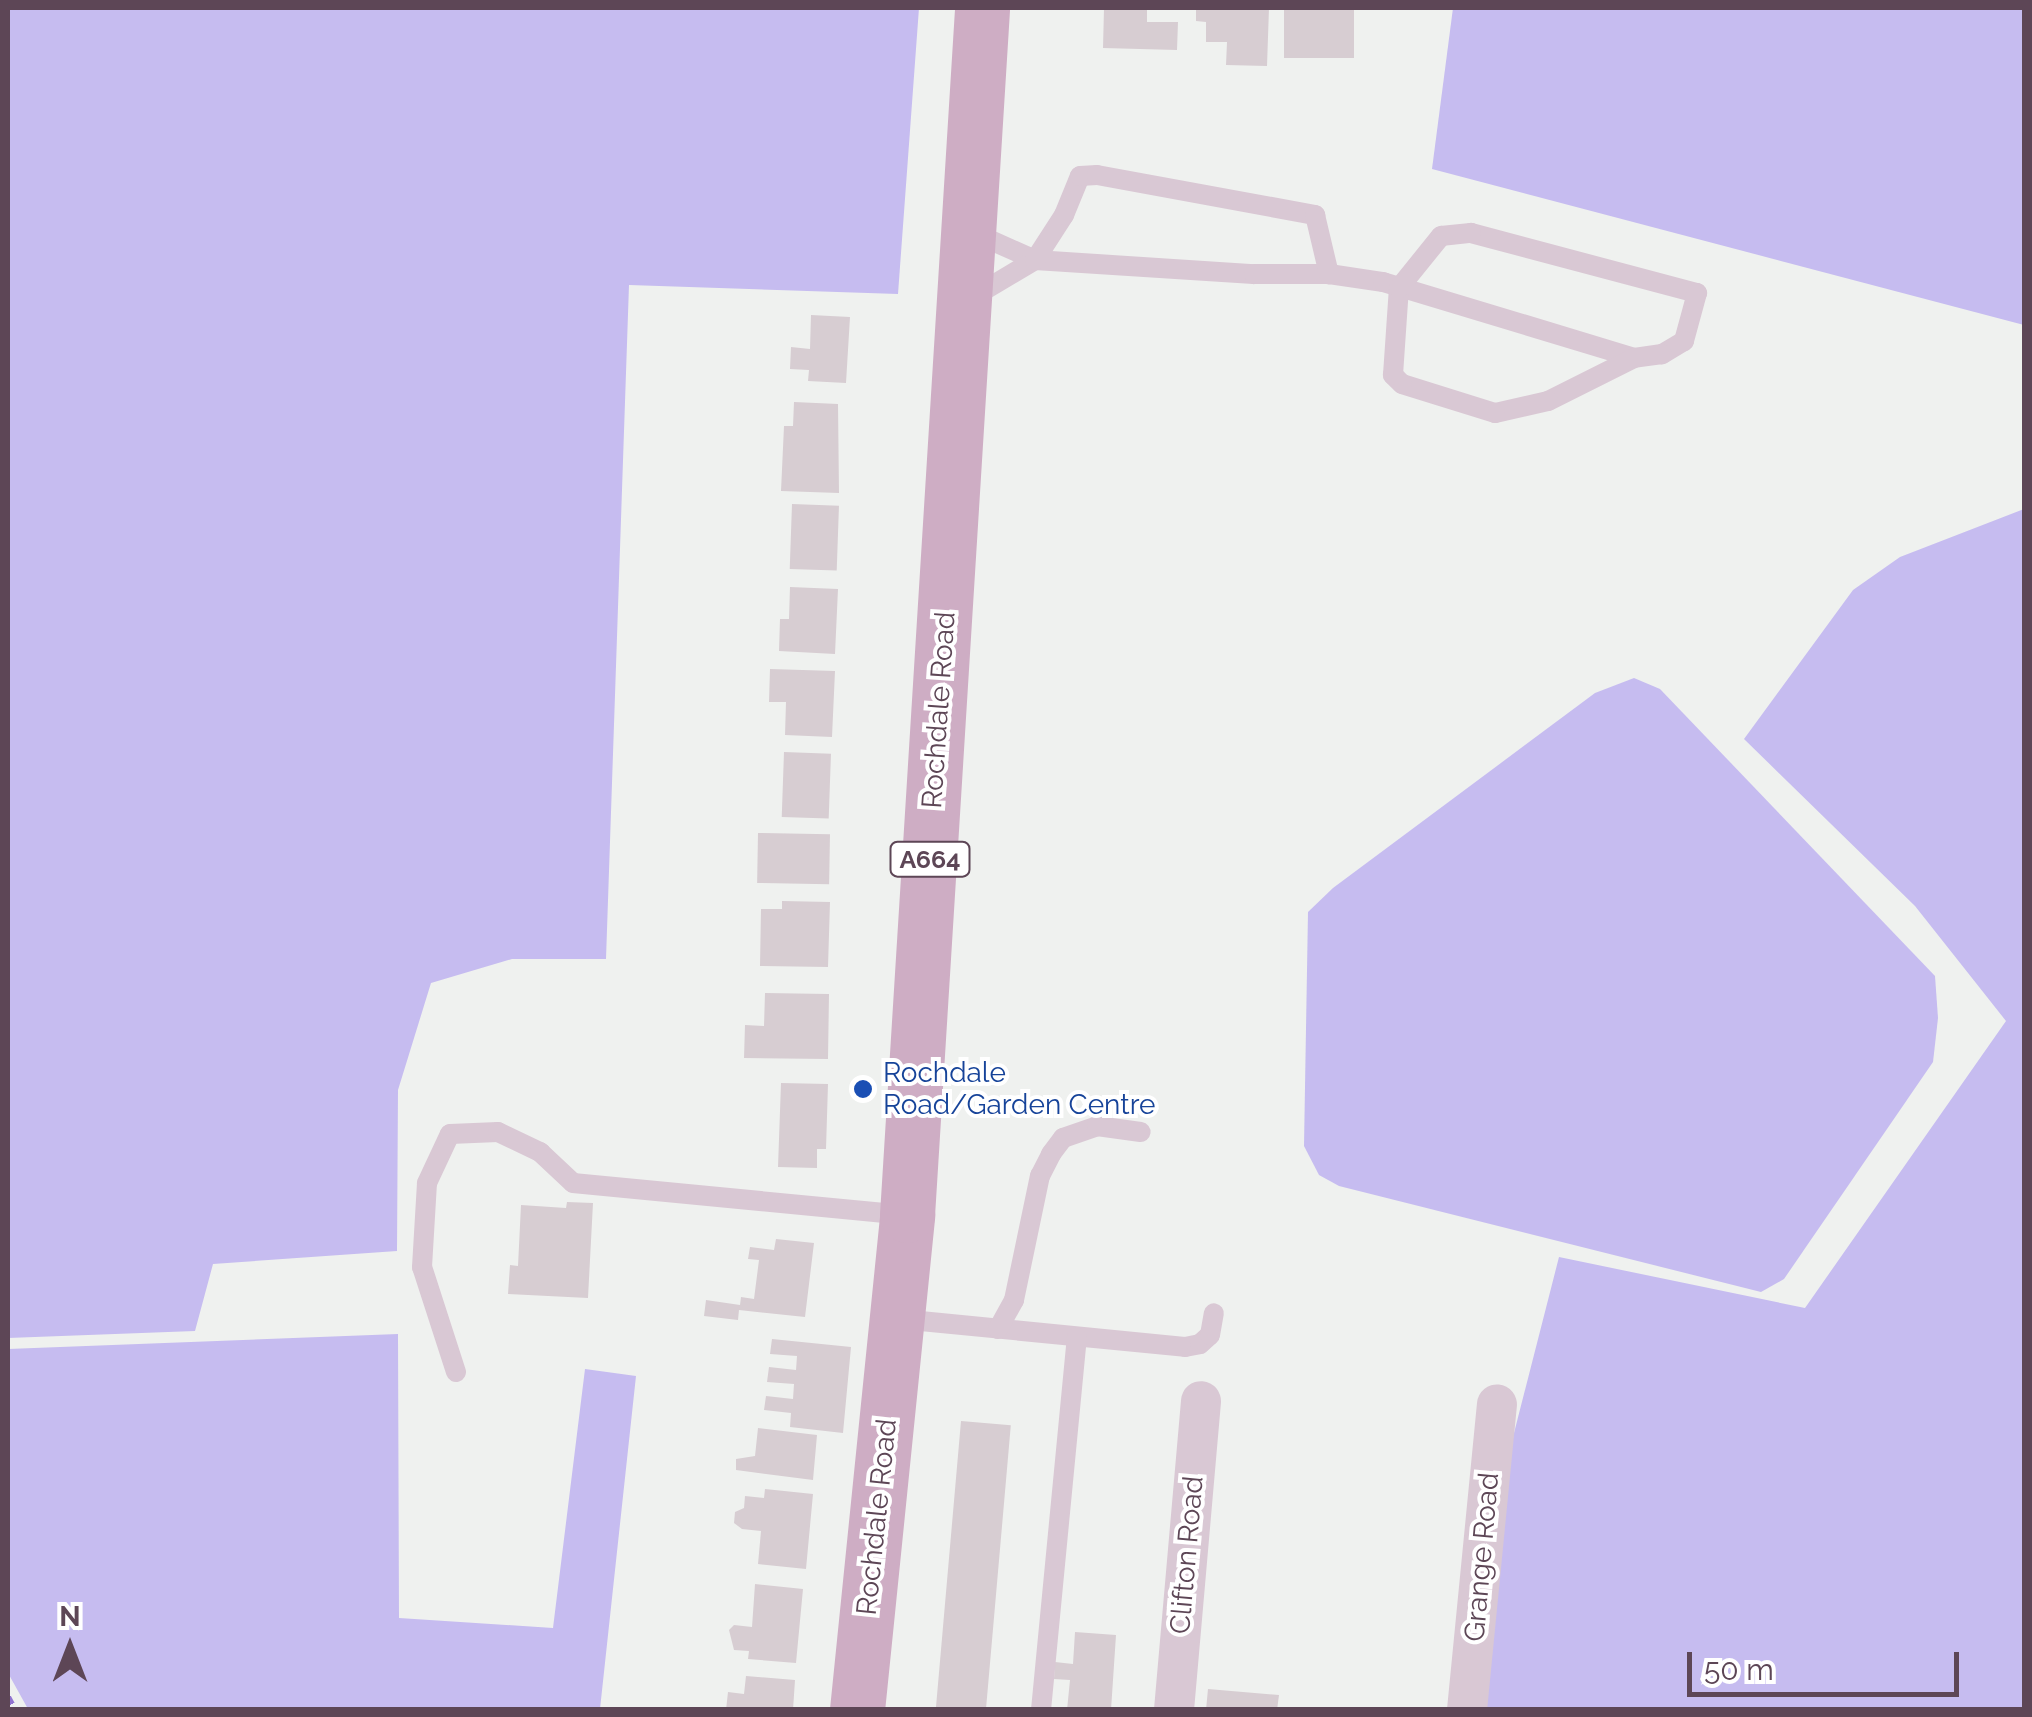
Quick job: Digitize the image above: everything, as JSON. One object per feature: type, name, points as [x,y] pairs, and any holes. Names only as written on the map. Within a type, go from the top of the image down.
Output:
[{"type":"main road","name":"Rochdale Road","points":[[857,1710],[907,1215],[982,8]]},
{"type":"street","name":"Clifton Road","points":[[1174,1710],[1201,1401]]},
{"type":"street","name":"Grange Road","points":[[1467,1710],[1497,1404]]},
{"type":"lane","points":[[965,303],[1035,260],[1064,214],[1080,176],[1097,175],[1316,215],[1330,274]]},
{"type":"lane","points":[[970,231],[1035,260],[1254,274],[1330,274],[1399,288],[1634,358]]},
{"type":"lane","points":[[1472,233],[1696,293],[1684,342],[1662,354],[1634,358],[1548,401],[1495,413],[1402,384],[1394,375],[1399,288],[1441,236],[1472,233]]},
{"type":"lane","points":[[998,1329],[1014,1300],[1040,1176],[1051,1154],[1063,1138],[1097,1126],[1141,1132]]},
{"type":"lane","points":[[456,1372],[422,1267],[427,1182],[450,1134],[498,1132],[540,1152],[573,1182],[907,1215]]},
{"type":"lane","points":[[898,1318],[1194,1347],[1210,1335],[1214,1313]]},
{"type":"lane","points":[[1041,1710],[1077,1338]]},
{"type":"path","points":[[8,1697],[14,1710]]},
{"type":"shaded area","points":[[8,8],[919,8],[898,294],[629,285],[606,959],[512,959],[431,983],[398,1090],[397,1251],[213,1264],[195,1331],[8,1338]]},
{"type":"shaded area","points":[[1453,8],[2024,8],[2024,325],[1432,169]]},
{"type":"shaded area","points":[[2024,509],[2024,1709],[1482,1710],[1502,1480],[1559,1257],[1805,1308],[2006,1021],[1915,906],[1744,739],[1853,590],[1900,557]]},
{"type":"shaded area","points":[[1634,678],[1660,689],[1935,976],[1938,1018],[1933,1062],[1784,1279],[1761,1292],[1339,1186],[1319,1175],[1304,1146],[1308,912],[1333,888],[1595,693]]},
{"type":"shaded area","points":[[398,1334],[399,1618],[553,1628],[585,1369],[636,1376],[600,1709],[28,1709],[8,1673],[8,1349]]},
{"type":"building","points":[[1104,8],[1147,8],[1147,22],[1178,22],[1177,50],[1103,48]]},
{"type":"building","points":[[1196,8],[1269,8],[1267,66],[1226,65],[1227,42],[1206,42],[1206,22],[1196,21]]},
{"type":"building","points":[[1284,8],[1354,8],[1354,58],[1284,58]]},
{"type":"building","points":[[811,315],[850,317],[846,383],[808,381],[809,370],[790,369],[791,347],[810,349]]},
{"type":"building","points":[[794,402],[838,404],[839,493],[781,491],[784,426],[793,426]]},
{"type":"building","points":[[792,504],[839,506],[837,571],[790,569]]},
{"type":"building","points":[[790,587],[838,589],[835,654],[779,651],[780,619],[789,619]]},
{"type":"building","points":[[770,669],[835,671],[832,737],[785,735],[786,702],[769,702]]},
{"type":"building","points":[[784,752],[831,754],[829,819],[782,817]]},
{"type":"building","points":[[758,833],[830,834],[829,884],[757,883]]},
{"type":"building","points":[[782,901],[830,902],[828,967],[760,966],[761,909],[782,909]]},
{"type":"building","points":[[765,993],[829,994],[828,1059],[744,1058],[745,1025],[764,1026]]},
{"type":"building","points":[[781,1083],[828,1084],[826,1149],[817,1149],[817,1168],[778,1167]]},
{"type":"building","points":[[567,1202],[593,1203],[588,1298],[508,1294],[510,1265],[518,1266],[521,1205],[566,1208]]},
{"type":"building","points":[[776,1239],[814,1243],[805,1317],[739,1310],[738,1320],[704,1316],[706,1300],[740,1305],[741,1297],[754,1299],[759,1260],[748,1259],[750,1247],[774,1250]]},
{"type":"building","points":[[772,1339],[851,1347],[843,1433],[790,1427],[791,1413],[764,1410],[766,1396],[793,1399],[794,1384],[767,1382],[769,1367],[796,1370],[797,1356],[770,1354]]},
{"type":"building","points":[[961,1421],[1011,1425],[986,1710],[936,1710]]},
{"type":"building","points":[[758,1428],[817,1435],[813,1480],[736,1470],[736,1459],[755,1456]]},
{"type":"building","points":[[765,1489],[813,1494],[806,1569],[758,1564],[761,1531],[742,1529],[734,1523],[735,1512],[744,1508],[745,1496],[764,1498]]},
{"type":"building","points":[[755,1584],[803,1589],[796,1663],[748,1659],[749,1651],[734,1650],[729,1630],[734,1625],[752,1627]]},
{"type":"building","points":[[1075,1632],[1116,1635],[1111,1710],[1067,1710],[1070,1680],[1054,1679],[1055,1662],[1073,1664]]},
{"type":"building","points":[[746,1676],[795,1680],[793,1710],[726,1710],[728,1692],[744,1694]]},
{"type":"building","points":[[1208,1689],[1279,1695],[1277,1710],[1206,1710]]},
{"type":"place","name":"Rochdale Road/Garden Centre","points":[[863,1089]]}]
